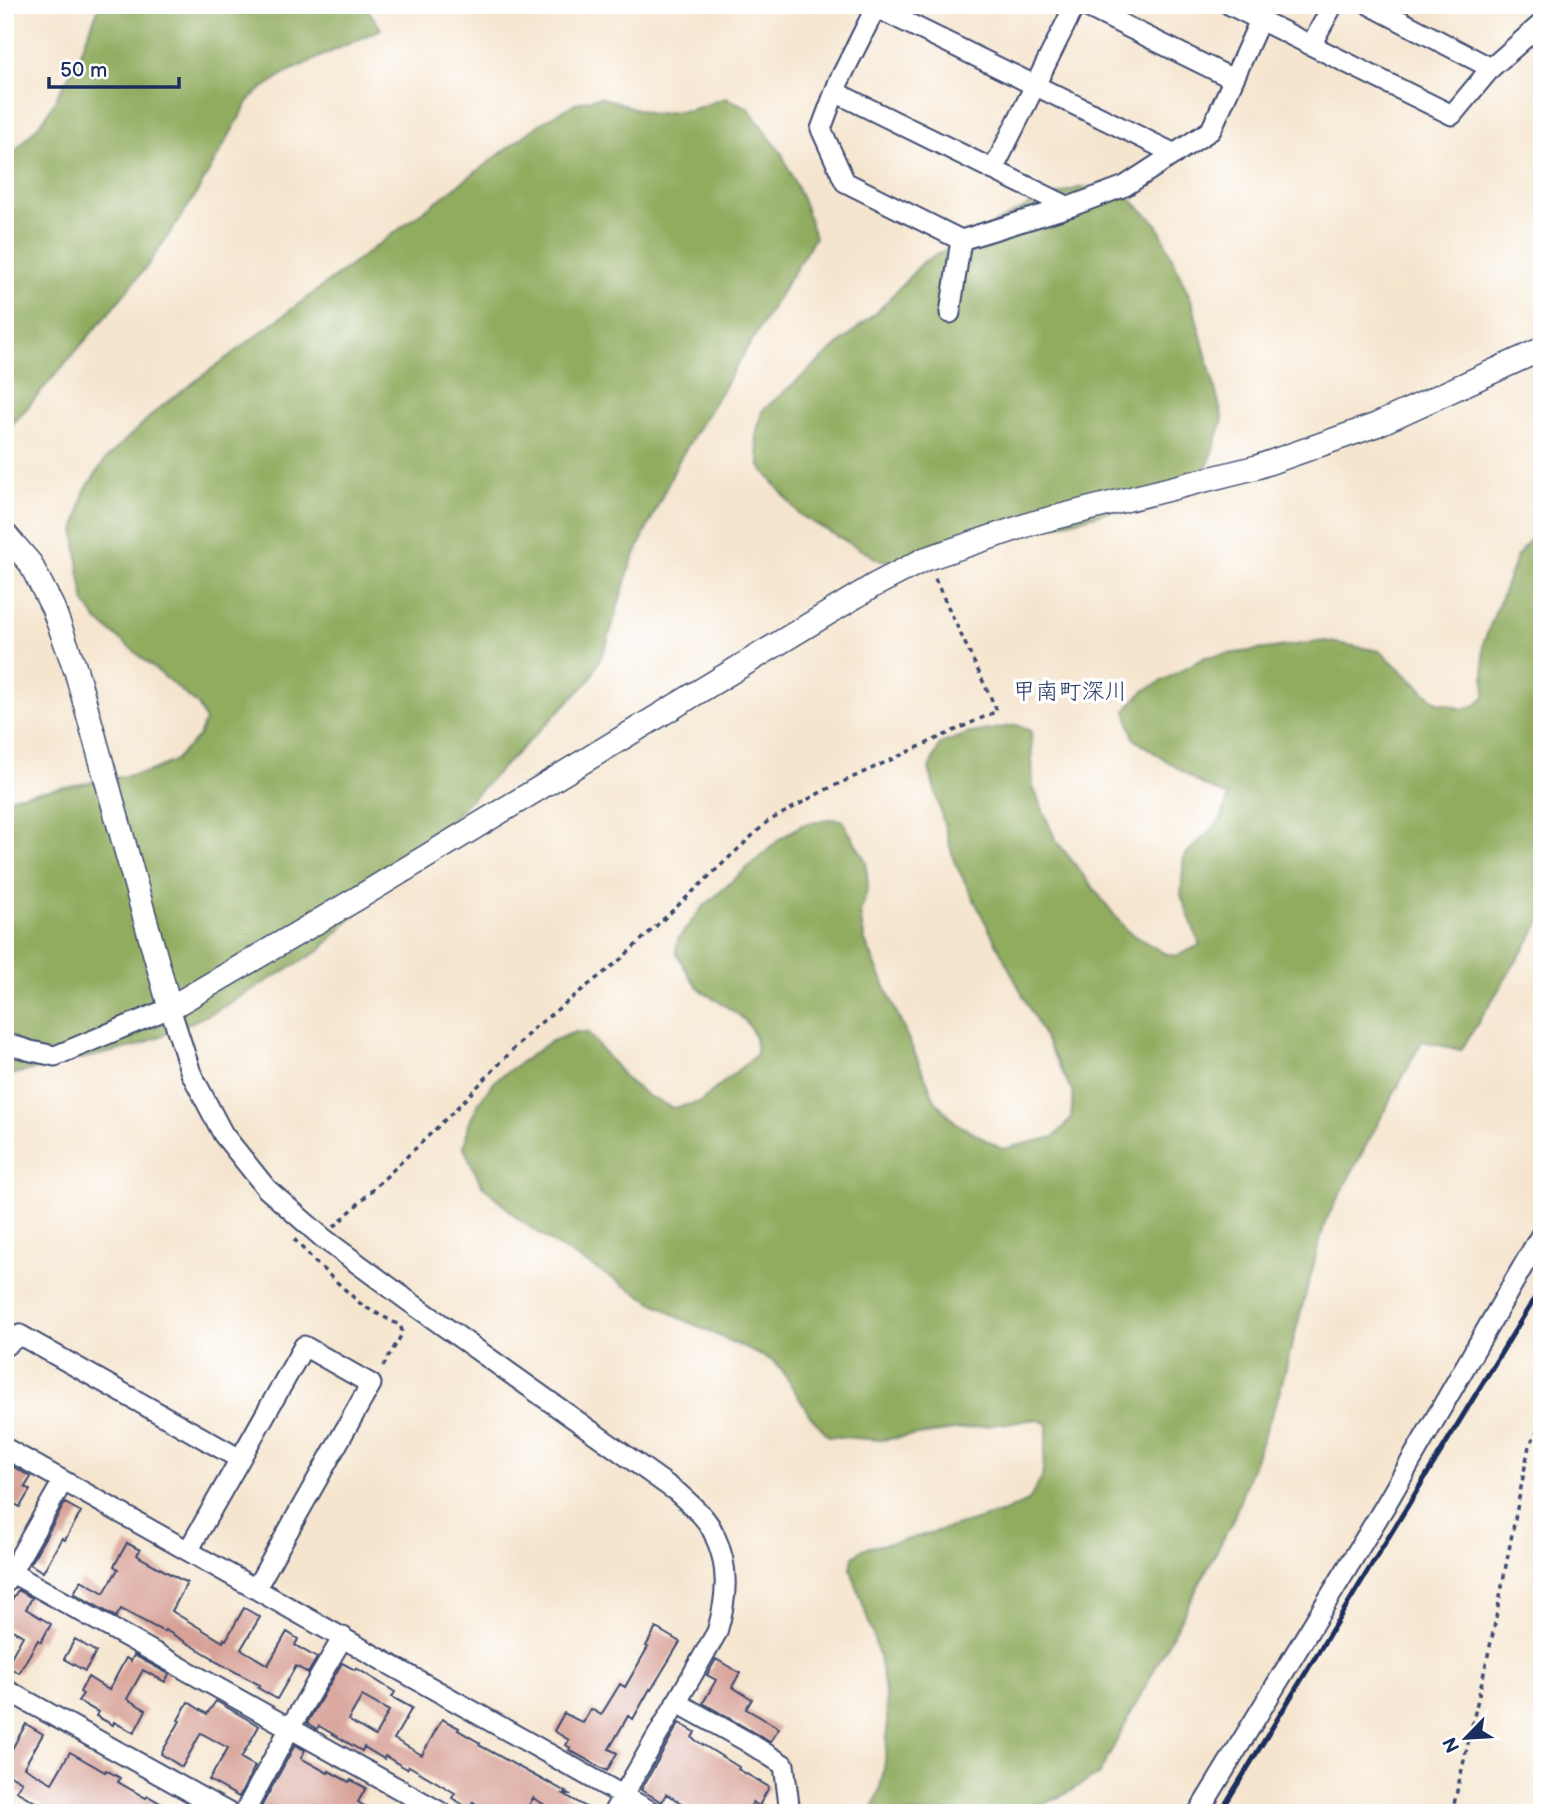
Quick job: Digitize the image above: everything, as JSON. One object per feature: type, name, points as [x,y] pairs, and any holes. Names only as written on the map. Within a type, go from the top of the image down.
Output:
[{"type":"street","points":[[993,170],[1074,5]]},
{"type":"street","points":[[1083,5],[1233,79]]},
{"type":"street","points":[[1230,5],[1452,115],[1491,68],[1542,23]]},
{"type":"street","points":[[1311,46],[1333,5]]},
{"type":"street","points":[[1370,5],[1491,68]]},
{"type":"street","points":[[1175,154],[874,6],[821,129],[845,182],[961,240],[1069,207],[1125,186],[1175,154],[1211,130],[1260,20]]},
{"type":"street","points":[[835,92],[1069,207]]},
{"type":"street","points":[[950,313],[961,240]]},
{"type":"street","points":[[5,1043],[31,1052],[55,1056],[170,1008],[358,898],[873,586],[925,559],[1033,523],[1257,467],[1376,425],[1542,349]]},
{"type":"street","points":[[5,534],[30,563],[53,608],[76,671],[170,1008],[191,1073],[223,1134],[267,1189],[323,1238],[677,1492],[705,1519],[714,1533],[725,1571],[727,1589],[717,1632],[613,1813]]},
{"type":"street","points":[[1198,1813],[1385,1506],[1542,1233]]},
{"type":"street","points":[[5,1346],[20,1335],[240,1458]]},
{"type":"street","points":[[188,1550],[304,1346],[371,1384],[256,1588]]},
{"type":"street","points":[[5,1448],[654,1813]]},
{"type":"street","points":[[63,1481],[7,1574],[442,1813]]},
{"type":"street","points":[[244,1813],[343,1637]]},
{"type":"street","points":[[5,1689],[229,1813]]},
{"type":"street","points":[[676,1702],[784,1765],[790,1813]]},
{"type":"street","points":[[5,1810],[11,1813]]},
{"type":"path","points":[[323,1238],[449,1116],[534,1028],[621,959],[767,822],[823,791],[998,711],[925,559]]},
{"type":"path","points":[[289,1234],[349,1295],[363,1306],[401,1325],[402,1334],[371,1384]]},
{"type":"path","points":[[1452,1813],[1493,1633],[1529,1446],[1542,1423]]},
{"type":"green space","points":[[100,5],[365,5],[381,29],[285,73],[251,97],[195,196],[148,265],[5,433],[5,163],[45,118],[75,65]]},
{"type":"green space","points":[[600,97],[652,114],[690,110],[726,98],[747,107],[782,154],[805,206],[815,237],[679,460],[631,563],[606,646],[590,680],[319,951],[212,1013],[138,1046],[5,1076],[5,801],[15,796],[148,772],[174,761],[199,736],[205,720],[198,705],[97,620],[85,603],[75,532],[84,492],[105,460],[158,409],[540,124],[576,103]]},
{"type":"green space","points":[[1118,187],[1157,224],[1192,302],[1223,419],[1208,465],[1172,495],[912,563],[879,560],[800,515],[760,466],[756,436],[762,411],[881,308],[923,262],[1035,202],[1078,188]]},
{"type":"green space","points":[[1542,525],[1542,920],[1461,1050],[1422,1041],[1325,1222],[1278,1397],[1232,1522],[1099,1774],[1024,1813],[871,1813],[883,1776],[887,1716],[879,1657],[851,1569],[853,1556],[865,1548],[906,1540],[1007,1511],[1029,1500],[1042,1477],[1048,1424],[1036,1419],[881,1440],[829,1436],[810,1416],[782,1370],[773,1361],[680,1318],[557,1246],[520,1220],[481,1184],[464,1148],[469,1123],[481,1099],[497,1079],[550,1042],[575,1032],[588,1033],[626,1079],[649,1097],[673,1108],[700,1102],[756,1055],[756,1042],[746,1022],[693,981],[676,952],[678,939],[702,908],[780,839],[802,825],[829,819],[842,820],[866,861],[868,887],[860,914],[865,941],[936,1102],[956,1123],[1002,1149],[1054,1137],[1071,1119],[1073,1093],[954,861],[929,768],[940,744],[966,734],[1017,725],[1031,731],[1033,787],[1055,839],[1127,931],[1164,953],[1177,956],[1200,945],[1181,895],[1184,856],[1221,820],[1228,796],[1203,785],[1134,739],[1126,711],[1134,700],[1144,691],[1205,657],[1325,641],[1380,651],[1435,701],[1463,709],[1476,705],[1485,696],[1483,644],[1517,556]]},
{"type":"building","points":[[5,1462],[31,1477],[25,1487],[30,1490],[20,1507],[5,1499]]},
{"type":"building","points":[[65,1503],[81,1512],[65,1540],[62,1538],[43,1572],[30,1564]]},
{"type":"building","points":[[127,1543],[140,1550],[137,1555],[141,1558],[187,1583],[172,1611],[223,1642],[244,1608],[260,1617],[241,1649],[268,1665],[287,1632],[298,1639],[295,1645],[317,1658],[308,1673],[296,1666],[277,1699],[258,1688],[260,1685],[165,1630],[164,1632],[121,1609],[116,1617],[74,1593],[81,1580],[104,1593],[118,1569],[114,1566]]},
{"type":"building","points":[[18,1590],[32,1598],[26,1609],[51,1624],[41,1642],[38,1640],[19,1673],[6,1666],[23,1636],[5,1626],[5,1598],[11,1601]]},
{"type":"building","points":[[656,1628],[680,1642],[633,1719],[628,1716],[609,1749],[617,1753],[607,1771],[569,1750],[566,1745],[569,1740],[554,1731],[564,1713],[583,1723],[591,1709],[601,1715],[620,1684],[625,1687]]},
{"type":"building","points":[[75,1639],[96,1652],[85,1671],[64,1659]]},
{"type":"building","points":[[134,1655],[169,1674],[165,1682],[143,1670],[127,1699],[146,1710],[134,1733],[96,1716],[98,1712],[78,1701],[88,1677],[109,1690],[126,1658],[131,1661]]},
{"type":"building","points":[[716,1659],[740,1673],[732,1687],[752,1699],[746,1709],[779,1728],[770,1742],[703,1703],[716,1680],[707,1675]]},
{"type":"building","points":[[342,1663],[355,1670],[356,1668],[395,1692],[392,1697],[412,1708],[394,1739],[422,1755],[442,1719],[459,1728],[458,1730],[480,1743],[479,1745],[569,1794],[564,1794],[596,1813],[558,1813],[533,1798],[525,1813],[490,1813],[473,1802],[469,1808],[452,1798],[455,1793],[409,1766],[407,1769],[364,1747],[362,1751],[319,1726],[317,1729],[307,1723]],"holes":[[[362,1696],[389,1711],[375,1736],[348,1720]]]},
{"type":"building","points":[[216,1701],[259,1726],[241,1758],[255,1766],[239,1797],[209,1780],[228,1748],[201,1733],[182,1767],[161,1754],[188,1702],[207,1714]]},
{"type":"building","points":[[679,1723],[695,1732],[692,1738],[769,1787],[759,1806],[753,1802],[747,1813],[698,1813],[666,1794],[662,1802],[641,1790]]},
{"type":"building","points":[[26,1724],[43,1734],[24,1767],[52,1783],[70,1752],[120,1778],[118,1782],[146,1798],[148,1796],[177,1813],[43,1813],[46,1808],[16,1791],[22,1782],[5,1772],[5,1761]]},
{"type":"building","points":[[295,1745],[305,1750],[301,1758],[328,1773],[329,1771],[366,1788],[358,1802],[376,1813],[281,1813],[271,1807],[266,1813],[260,1809]]},
{"type":"railway","points":[[1220,1813],[1542,1286]]},
{"type":"district","name":"甲南町深川","points":[[1070,691]]}]
